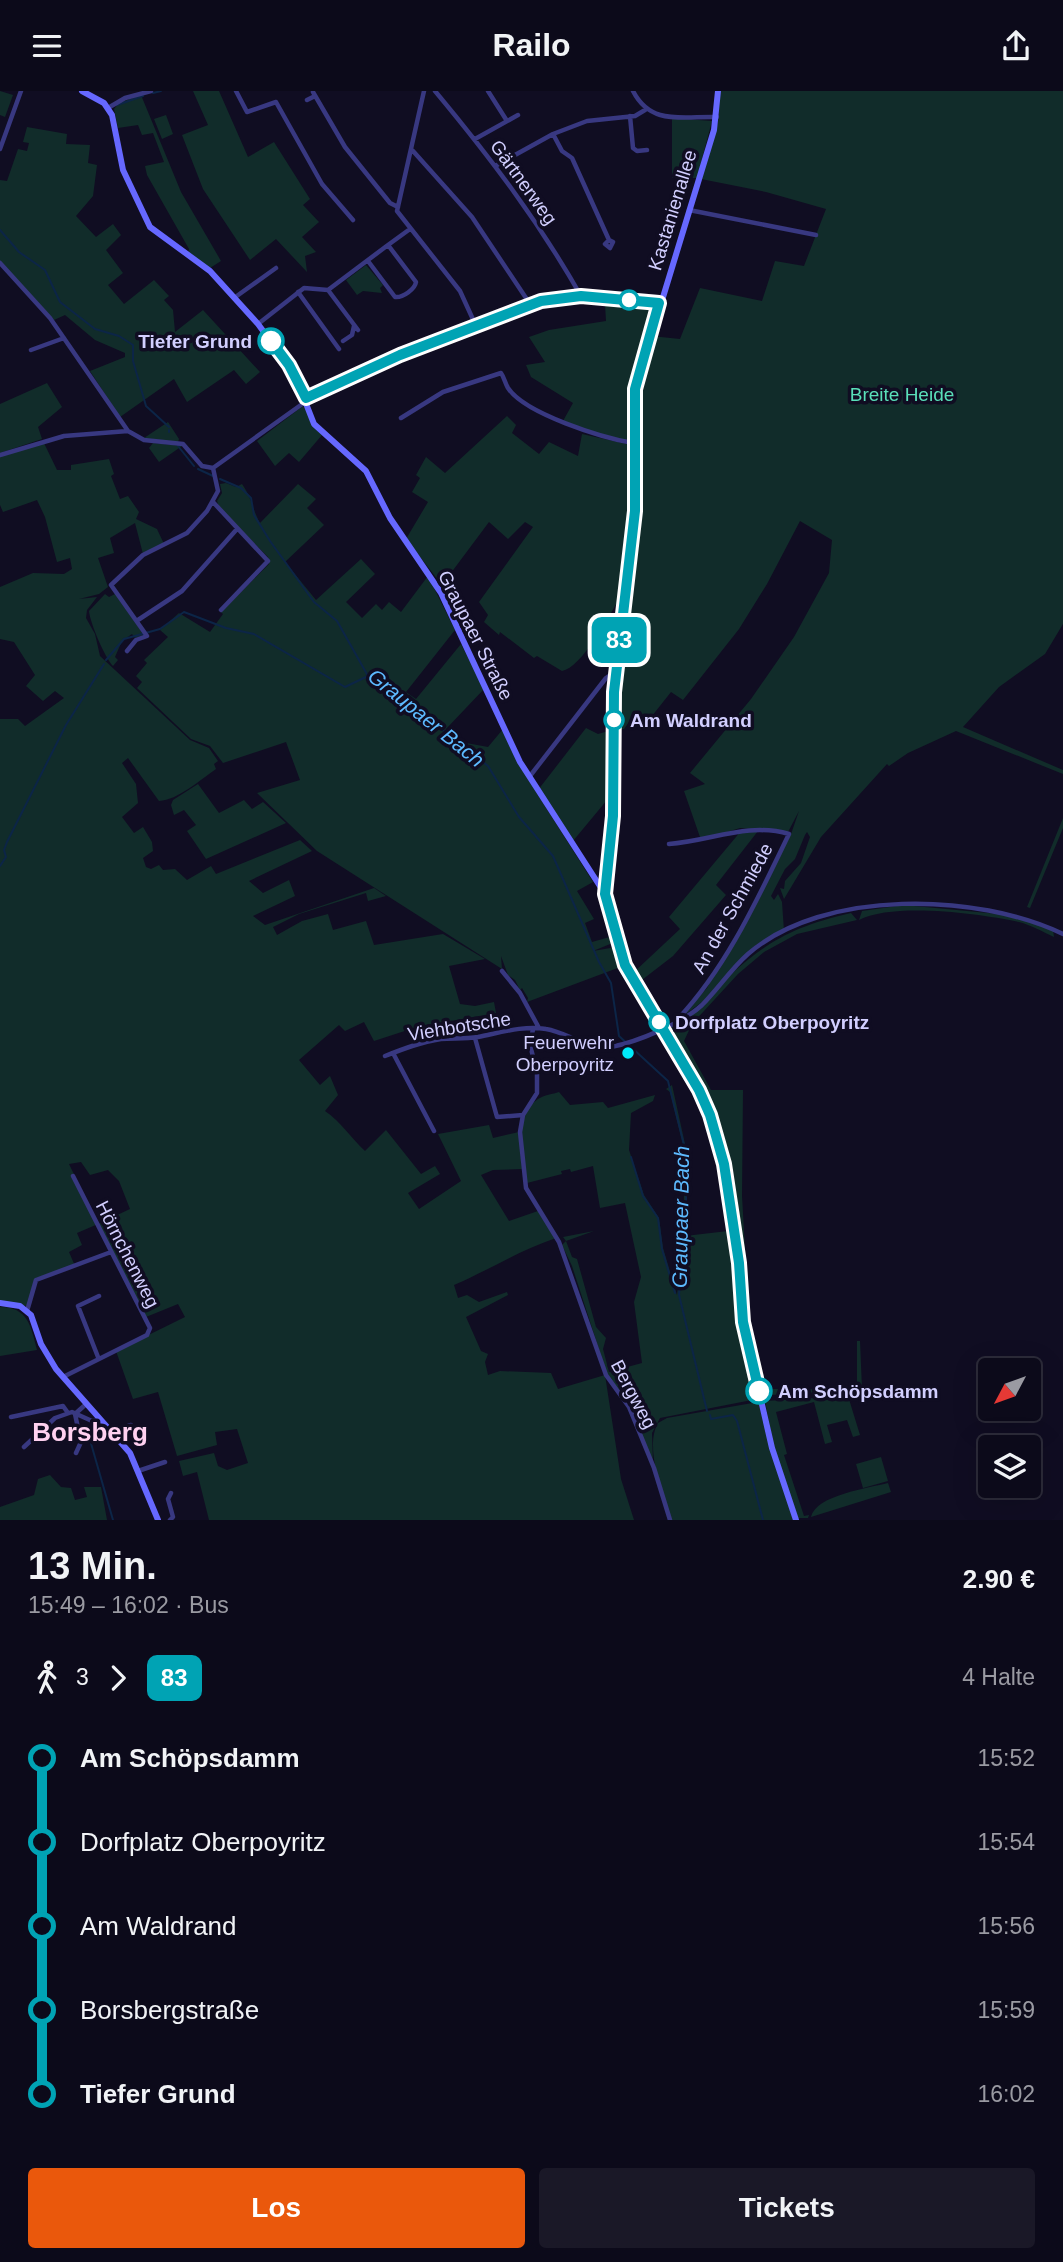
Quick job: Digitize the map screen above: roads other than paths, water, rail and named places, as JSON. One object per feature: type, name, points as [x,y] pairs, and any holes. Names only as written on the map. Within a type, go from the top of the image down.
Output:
[{"type":"main road","points":[[82,91],[108,108]]},
{"type":"main road","name":"Kastanienallee","points":[[605,894],[613,816],[616,671],[635,511],[635,389],[717,117],[718,91]]},
{"type":"main road","name":"Graupaer Straße","points":[[108,108],[114,122],[123,170],[150,227],[210,271],[258,324],[289,365],[318,429],[366,471],[390,518],[441,593],[529,777],[605,894]]},
{"type":"main road","points":[[605,894],[625,965],[705,1103],[720,1148],[739,1263],[743,1322],[772,1448],[796,1520]]},
{"type":"main road","points":[[0,1303],[15,1304],[27,1311],[45,1352],[62,1378],[85,1405],[113,1431],[130,1453],[158,1520]]},
{"type":"street","points":[[0,149],[21,91]]},
{"type":"street","points":[[108,108],[125,98],[150,91]]},
{"type":"street","points":[[236,91],[247,112],[276,102],[305,157],[352,220]]},
{"type":"street","points":[[424,91],[398,213],[460,291],[475,327]]},
{"type":"street","name":"Gärtnerweg","points":[[435,91],[497,165],[549,241],[581,296]]},
{"type":"street","points":[[488,91],[507,121]]},
{"type":"street","points":[[633,91],[645,110],[656,116],[717,117]]},
{"type":"street","points":[[307,100],[314,94],[352,157],[390,202],[398,207]]},
{"type":"street","points":[[497,165],[538,141],[587,121],[637,116],[645,110]]},
{"type":"street","points":[[475,139],[518,115]]},
{"type":"street","points":[[630,116],[633,148],[637,151],[647,150]]},
{"type":"street","points":[[554,134],[562,151],[572,158],[609,240]]},
{"type":"street","points":[[413,151],[472,217],[509,267],[530,304]]},
{"type":"street","points":[[689,210],[816,235]]},
{"type":"street","points":[[328,290],[410,229]]},
{"type":"street","points":[[368,261],[396,297],[414,288],[416,282],[388,245]]},
{"type":"street","points":[[0,263],[50,318],[128,431],[144,440],[183,444],[202,466],[213,468],[306,400],[362,371],[530,304],[581,296],[659,303]]},
{"type":"street","points":[[234,298],[276,268]]},
{"type":"street","points":[[258,324],[298,292],[309,287],[328,290],[356,328],[352,335],[343,341]]},
{"type":"street","points":[[298,292],[339,349]]},
{"type":"street","points":[[31,350],[64,338]]},
{"type":"street","points":[[401,418],[443,392],[500,373],[514,394],[581,432],[633,443]]},
{"type":"street","points":[[0,454],[64,436],[103,436],[128,431]]},
{"type":"street","points":[[127,651],[136,640],[147,636],[138,619],[111,585],[143,555],[187,533],[213,502],[219,488],[213,468]]},
{"type":"street","points":[[213,502],[268,561],[221,610]]},
{"type":"street","points":[[138,619],[182,591],[237,529]]},
{"type":"street","points":[[529,777],[606,678],[616,671]]},
{"type":"street","name":"An der Schmiede","points":[[670,844],[700,841],[740,829],[789,834],[724,955],[697,996],[673,1024]]},
{"type":"street","points":[[536,1028],[596,1046],[611,1047],[662,1029],[694,1011],[755,949],[802,924],[839,913],[880,906],[943,906],[1023,916],[1063,934]]},
{"type":"street","points":[[475,1038],[496,1117],[523,1115],[537,1093],[538,1079],[530,1045],[536,1028],[520,993],[502,971]]},
{"type":"street","name":"Viehbotsche","points":[[385,1056],[439,1039],[475,1038],[536,1028]]},
{"type":"street","points":[[393,1053],[434,1131]]},
{"type":"street","name":"Bergweg","points":[[523,1115],[520,1132],[526,1188],[559,1242],[606,1375],[629,1407],[654,1468],[670,1520]]},
{"type":"street","name":"Hörnchenweg","points":[[62,1378],[98,1357],[147,1335],[150,1328],[73,1176]]},
{"type":"street","points":[[27,1311],[36,1280],[111,1252]]},
{"type":"street","points":[[98,1357],[78,1306],[99,1297]]},
{"type":"street","points":[[75,1414],[85,1405]]},
{"type":"street","points":[[11,1417],[63,1406],[68,1413]]},
{"type":"street","points":[[24,1447],[55,1417],[68,1413],[92,1421],[100,1420]]},
{"type":"street","points":[[75,1414],[81,1441],[76,1453]]},
{"type":"street","points":[[113,1431],[128,1425]]},
{"type":"street","points":[[138,1471],[165,1462]]},
{"type":"street","points":[[170,1520],[173,1517],[168,1500],[171,1493]]},
{"type":"waterway","points":[[153,93],[161,91]]},
{"type":"waterway","points":[[117,105],[143,96]]},
{"type":"waterway","name":"Graupaer Bach","points":[[0,230],[19,252],[45,270],[60,302],[95,329],[119,336],[133,345],[133,361],[146,406],[169,427]]},
{"type":"waterway","name":"Graupaer Bach","points":[[178,446],[194,466]]},
{"type":"waterway","name":"Graupaer Bach","points":[[198,469],[213,476]]},
{"type":"waterway","name":"Graupaer Bach","points":[[220,479],[241,488],[251,498],[254,515],[270,541],[314,602],[337,621],[368,676],[418,710],[488,766],[519,817],[553,856],[599,962],[611,983],[619,1036],[668,1081],[686,1153],[686,1206],[679,1295],[707,1411]]},
{"type":"waterway","points":[[106,660],[124,639],[160,629],[184,612],[226,628],[254,634],[345,687],[368,676]]},
{"type":"waterway","points":[[0,866],[6,857],[4,850],[7,842],[66,725],[104,664]]},
{"type":"waterway","points":[[631,1157],[643,1196],[658,1218],[662,1249],[675,1293]]},
{"type":"waterway","name":"Graupaer Bach","points":[[710,1415],[711,1419],[733,1415],[737,1421],[763,1520]]},
{"type":"waterway","points":[[90,1440],[113,1520]]},
{"type":"place","name":"Tiefer Grund","points":[[271,341]]},
{"type":"place","name":"Am Waldrand","points":[[614,720]]},
{"type":"place","name":"Dorfplatz Oberpoyritz","points":[[659,1022]]},
{"type":"place","name":"Feuerwehr Oberpoyritz","points":[[628,1053]]},
{"type":"place","name":"Am Schöpsdamm","points":[[759,1391]]},
{"type":"district","name":"Borsberg","points":[[90,1432]]},
{"type":"park label","name":"Breite Heide","points":[[902,394]]}]
